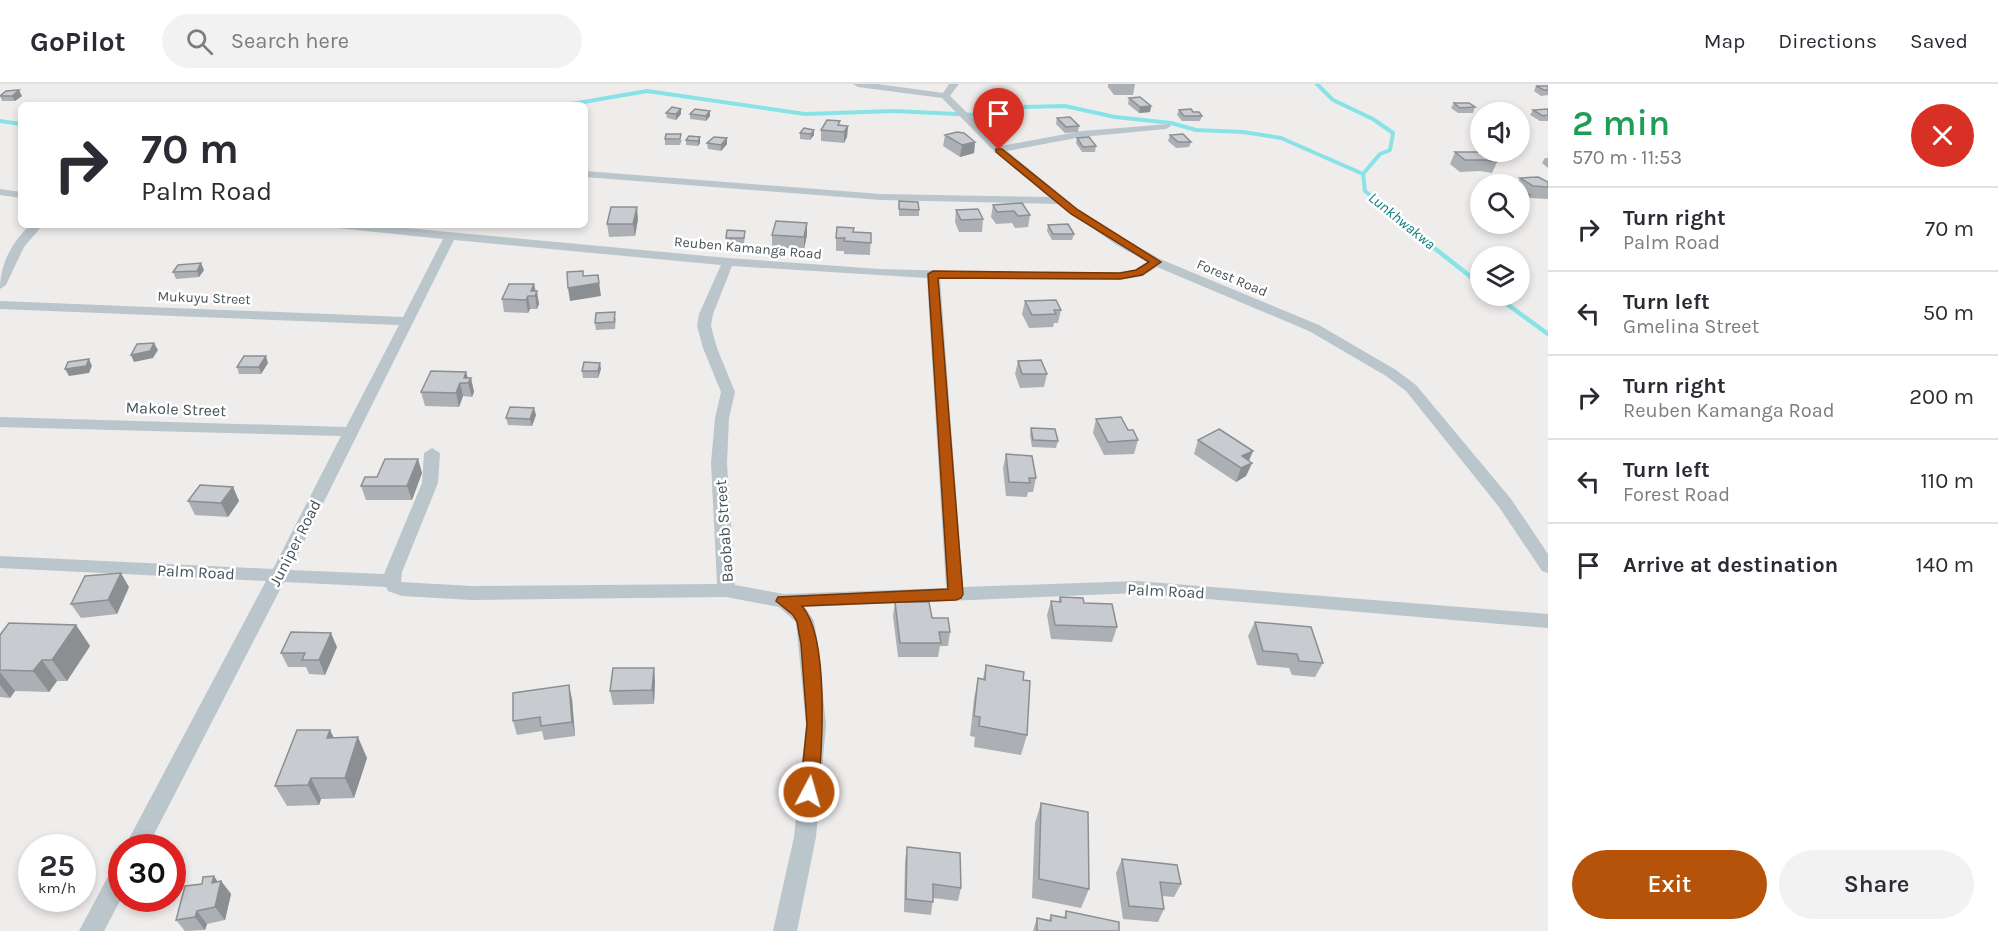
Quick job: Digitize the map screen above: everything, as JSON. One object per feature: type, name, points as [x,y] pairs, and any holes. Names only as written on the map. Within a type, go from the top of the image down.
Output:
[{"type":"street","points":[[858,84],[945,96],[954,84]]},
{"type":"street","name":"Forest Road","points":[[945,96],[999,150],[1061,201],[1119,241],[1156,262],[1314,328],[1362,355],[1411,388],[1505,503],[1548,567]]},
{"type":"street","points":[[999,150],[1028,142],[1089,132],[1166,126]]},
{"type":"street","points":[[588,174],[881,197],[1061,201]]},
{"type":"street","points":[[0,192],[18,195]]},
{"type":"street","points":[[1,280],[13,251],[34,228]]},
{"type":"street","name":"Reuben Kamanga Road","points":[[368,228],[728,262],[933,274],[1120,276],[1139,273],[1156,262]]},
{"type":"street","name":"Juniper Road","points":[[142,834],[278,576],[450,236]]},
{"type":"street","name":"Baobab Street","points":[[728,262],[705,314],[704,326],[710,348],[728,392],[722,418],[719,463],[726,590],[784,601]]},
{"type":"street","points":[[933,274],[956,594]]},
{"type":"street","name":"Mukuyu Street","points":[[0,305],[407,321]]},
{"type":"street","name":"Makole Street","points":[[0,422],[351,432]]},
{"type":"street","points":[[392,581],[393,572],[430,483],[432,453]]},
{"type":"street","name":"Palm Road","points":[[0,562],[392,581],[394,586],[402,589],[472,593],[726,590]]},
{"type":"street","name":"Palm Road","points":[[784,601],[1137,587],[1548,621]]},
{"type":"street","points":[[784,601],[798,611],[805,621],[816,724],[805,837],[785,931]]},
{"type":"street","points":[[91,931],[108,899]]},
{"type":"building","points":[[1536,86],[1548,86],[1548,90],[1544,90]]},
{"type":"building","points":[[19,90],[12,96],[0,96],[6,91]]},
{"type":"building","points":[[1140,97],[1151,106],[1140,107],[1129,98]]},
{"type":"building","points":[[1454,103],[1470,104],[1470,107],[1460,108]]},
{"type":"building","points":[[672,107],[681,109],[676,114],[666,113]]},
{"type":"building","points":[[695,109],[710,111],[706,116],[690,114]]},
{"type":"building","points":[[1191,109],[1202,116],[1184,116],[1179,110]]},
{"type":"building","points":[[1548,109],[1548,115],[1543,116],[1533,110]]},
{"type":"building","points":[[1070,117],[1079,126],[1066,127],[1057,118]]},
{"type":"building","points":[[827,120],[840,121],[838,125],[848,126],[844,132],[821,130]]},
{"type":"building","points":[[804,128],[814,130],[811,134],[800,133]]},
{"type":"building","points":[[964,133],[975,142],[962,145],[945,135]]},
{"type":"building","points":[[666,134],[681,134],[680,139],[665,139]]},
{"type":"building","points":[[1183,134],[1191,142],[1178,142],[1170,135]]},
{"type":"building","points":[[689,136],[700,137],[698,141],[686,140]]},
{"type":"building","points":[[714,137],[727,138],[721,145],[707,143]]},
{"type":"building","points":[[1089,137],[1096,146],[1083,147],[1077,138]]},
{"type":"building","points":[[1455,152],[1470,152],[1470,160],[1465,160]]},
{"type":"building","points":[[1530,177],[1538,177],[1548,182],[1548,187],[1533,186],[1530,184]]},
{"type":"building","points":[[899,201],[918,202],[919,210],[899,209]]},
{"type":"building","points":[[1022,203],[1030,215],[1018,216],[1014,211],[997,212],[993,205]]},
{"type":"building","points":[[611,207],[637,207],[633,224],[607,224]]},
{"type":"building","points":[[978,209],[983,219],[961,220],[956,210]]},
{"type":"building","points":[[776,221],[807,223],[804,237],[772,235]]},
{"type":"building","points":[[1068,224],[1074,234],[1053,234],[1048,225]]},
{"type":"building","points":[[837,227],[854,228],[853,232],[871,233],[871,243],[844,241],[845,238],[836,238]]},
{"type":"building","points":[[727,230],[745,231],[744,238],[726,238]]},
{"type":"building","points":[[201,263],[197,271],[173,272],[178,265]]},
{"type":"building","points":[[583,271],[583,276],[598,275],[599,283],[568,288],[567,272]]},
{"type":"building","points":[[509,284],[534,284],[531,291],[537,291],[535,296],[528,296],[526,300],[502,299]]},
{"type":"building","points":[[1056,300],[1061,310],[1054,310],[1056,314],[1032,315],[1025,301]]},
{"type":"building","points":[[615,312],[614,322],[595,323],[596,313]]},
{"type":"building","points":[[154,343],[150,351],[131,355],[137,344]]},
{"type":"building","points":[[244,356],[266,356],[259,367],[237,367]]},
{"type":"building","points":[[89,359],[86,366],[65,369],[68,362]]},
{"type":"building","points":[[1041,360],[1047,374],[1022,374],[1018,361]]},
{"type":"building","points":[[584,362],[600,363],[598,371],[582,371]]},
{"type":"building","points":[[431,371],[466,372],[464,378],[471,378],[468,383],[460,383],[456,393],[421,392]]},
{"type":"building","points":[[510,407],[534,408],[530,419],[506,418]]},
{"type":"building","points":[[1121,417],[1128,430],[1133,430],[1138,440],[1108,442],[1096,419]]},
{"type":"building","points":[[1031,428],[1055,429],[1058,441],[1033,440]]},
{"type":"building","points":[[1219,429],[1253,451],[1242,456],[1252,463],[1241,468],[1198,440]]},
{"type":"building","points":[[1006,454],[1032,456],[1036,478],[1029,478],[1030,483],[1009,482]]},
{"type":"building","points":[[385,459],[418,459],[407,486],[361,486],[365,477],[377,477]]},
{"type":"building","points":[[200,485],[233,487],[221,503],[188,501]]},
{"type":"building","points":[[121,573],[108,600],[71,604],[85,576]]},
{"type":"building","points":[[1060,597],[1083,598],[1084,603],[1112,604],[1117,627],[1055,625],[1051,601],[1061,602]]},
{"type":"building","points":[[895,602],[929,602],[932,618],[948,618],[950,632],[939,632],[941,643],[900,643]]},
{"type":"building","points":[[1255,622],[1311,627],[1323,663],[1299,661],[1297,654],[1263,651]]},
{"type":"building","points":[[9,623],[76,625],[52,660],[42,660],[33,671],[0,670],[0,635]]},
{"type":"building","points":[[291,632],[331,633],[319,660],[302,660],[305,653],[281,653]]},
{"type":"building","points":[[986,665],[1024,672],[1023,680],[1030,681],[1027,735],[979,726],[980,717],[974,716],[978,678],[985,680]]},
{"type":"building","points":[[613,668],[654,668],[652,690],[610,691]]},
{"type":"building","points":[[569,685],[572,722],[541,726],[540,717],[513,721],[513,693]]},
{"type":"building","points":[[297,730],[330,730],[327,738],[358,737],[345,778],[311,778],[308,785],[275,786]]},
{"type":"building","points":[[1041,803],[1088,812],[1089,889],[1039,879]]},
{"type":"building","points":[[907,847],[960,853],[961,888],[933,884],[933,902],[906,899]]},
{"type":"building","points":[[1122,859],[1177,865],[1181,884],[1160,882],[1164,909],[1129,906]]},
{"type":"building","points":[[214,876],[212,883],[221,881],[215,907],[197,911],[195,917],[176,920],[178,912],[186,912],[186,886],[202,884],[203,877]]},
{"type":"building","points":[[1066,911],[1119,922],[1119,931],[1037,931],[1037,918],[1051,921],[1051,915],[1066,918]]},
{"type":"waterway","name":"Lunkhwakwa","points":[[1317,84],[1333,100],[1373,119],[1393,133],[1390,150],[1380,154],[1363,174]]},
{"type":"waterway","points":[[583,102],[647,91],[805,114],[894,111],[978,115],[1022,107],[1065,106],[1115,117],[1171,123],[1196,130],[1243,132],[1281,138],[1363,174]]},
{"type":"waterway","points":[[0,121],[18,124]]},
{"type":"waterway","name":"Lunkhwakwa","points":[[1363,174],[1365,191],[1407,227]]},
{"type":"waterway","name":"Lunkhwakwa","points":[[1405,225],[1470,276]]},
{"type":"waterway","name":"Lunkhwakwa","points":[[1510,306],[1548,334]]},
{"type":"route","points":[[809,792],[816,724],[809,644],[805,621],[798,611],[784,601],[956,594],[933,274],[1031,277],[1120,276],[1139,273],[1156,262],[1075,212],[999,150]]}]
